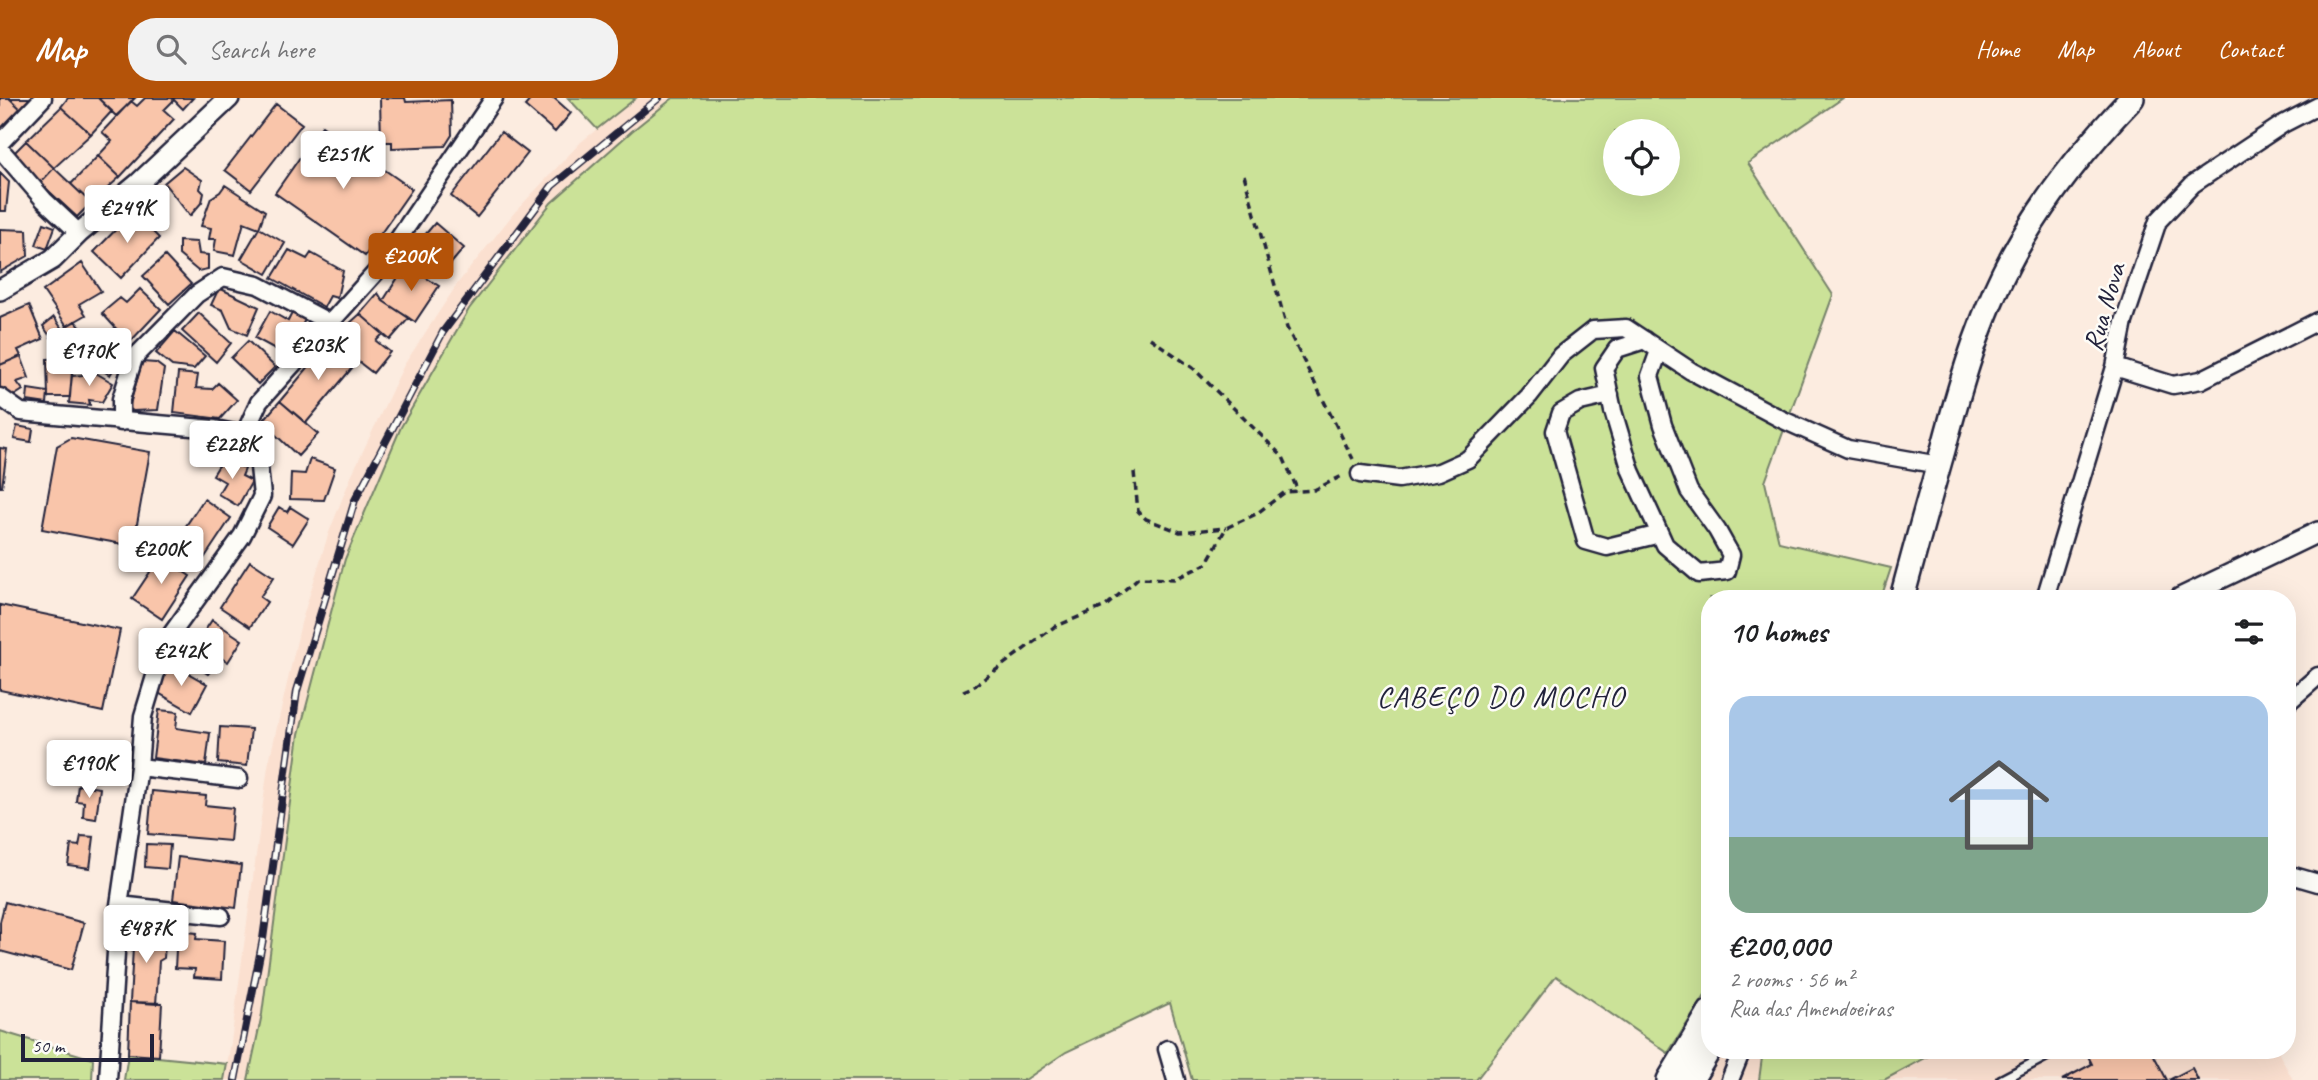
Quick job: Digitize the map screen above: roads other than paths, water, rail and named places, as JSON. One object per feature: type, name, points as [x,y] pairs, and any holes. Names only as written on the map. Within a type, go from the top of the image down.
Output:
[{"type":"main road","points":[[1904,590],[1971,353],[1993,297],[2020,242],[2056,187],[2095,137],[2132,98]]},
{"type":"main road","points":[[1678,1076],[1701,1030]]},
{"type":"main road","points":[[1678,1076],[1701,1056]]},
{"type":"street","points":[[0,143],[43,98]]},
{"type":"street","points":[[0,290],[53,259],[229,98]]},
{"type":"street","points":[[244,435],[259,402],[376,272],[494,98]]},
{"type":"street","name":"Rua Nova","points":[[2047,590],[2115,367],[2124,322],[2158,221],[2193,184],[2283,124],[2318,106]]},
{"type":"street","points":[[0,149],[44,200],[79,233]]},
{"type":"street","points":[[121,422],[121,400],[134,358],[197,294],[223,277],[258,285],[332,324]]},
{"type":"street","points":[[2115,367],[2173,385],[2201,380],[2318,321]]},
{"type":"street","points":[[1360,474],[1399,479],[1439,472],[1468,459],[1529,396],[1561,355],[1593,330],[1626,328],[1659,351],[1781,419],[1848,449],[1939,464]]},
{"type":"street","points":[[1645,340],[1618,349],[1604,368],[1631,471],[1665,545],[1699,574],[1727,571],[1731,555],[1689,491],[1663,425],[1650,376],[1659,351]]},
{"type":"street","points":[[1610,395],[1580,402],[1561,413],[1555,431],[1587,541],[1607,547],[1660,534]]},
{"type":"street","points":[[0,397],[21,412],[215,429],[244,435],[258,457],[262,496],[242,536],[165,643],[143,716],[139,767],[119,905],[108,1080]]},
{"type":"street","points":[[2197,590],[2318,532]]},
{"type":"street","points":[[2296,695],[2318,676]]},
{"type":"street","points":[[139,767],[239,779]]},
{"type":"street","points":[[2296,877],[2318,883]]},
{"type":"street","points":[[119,905],[221,916]]},
{"type":"street","points":[[1167,1049],[1176,1080]]},
{"type":"street","points":[[1730,1080],[1739,1059]]},
{"type":"street","points":[[1742,1059],[1746,1080]]},
{"type":"lane","points":[[2001,1080],[2041,1059]]},
{"type":"railway","points":[[235,1080],[263,939],[297,691],[355,500],[443,332],[552,186],[659,98]]},
{"type":"district","name":"CABEÇO DO MOCHO","points":[[1501,696]]}]
